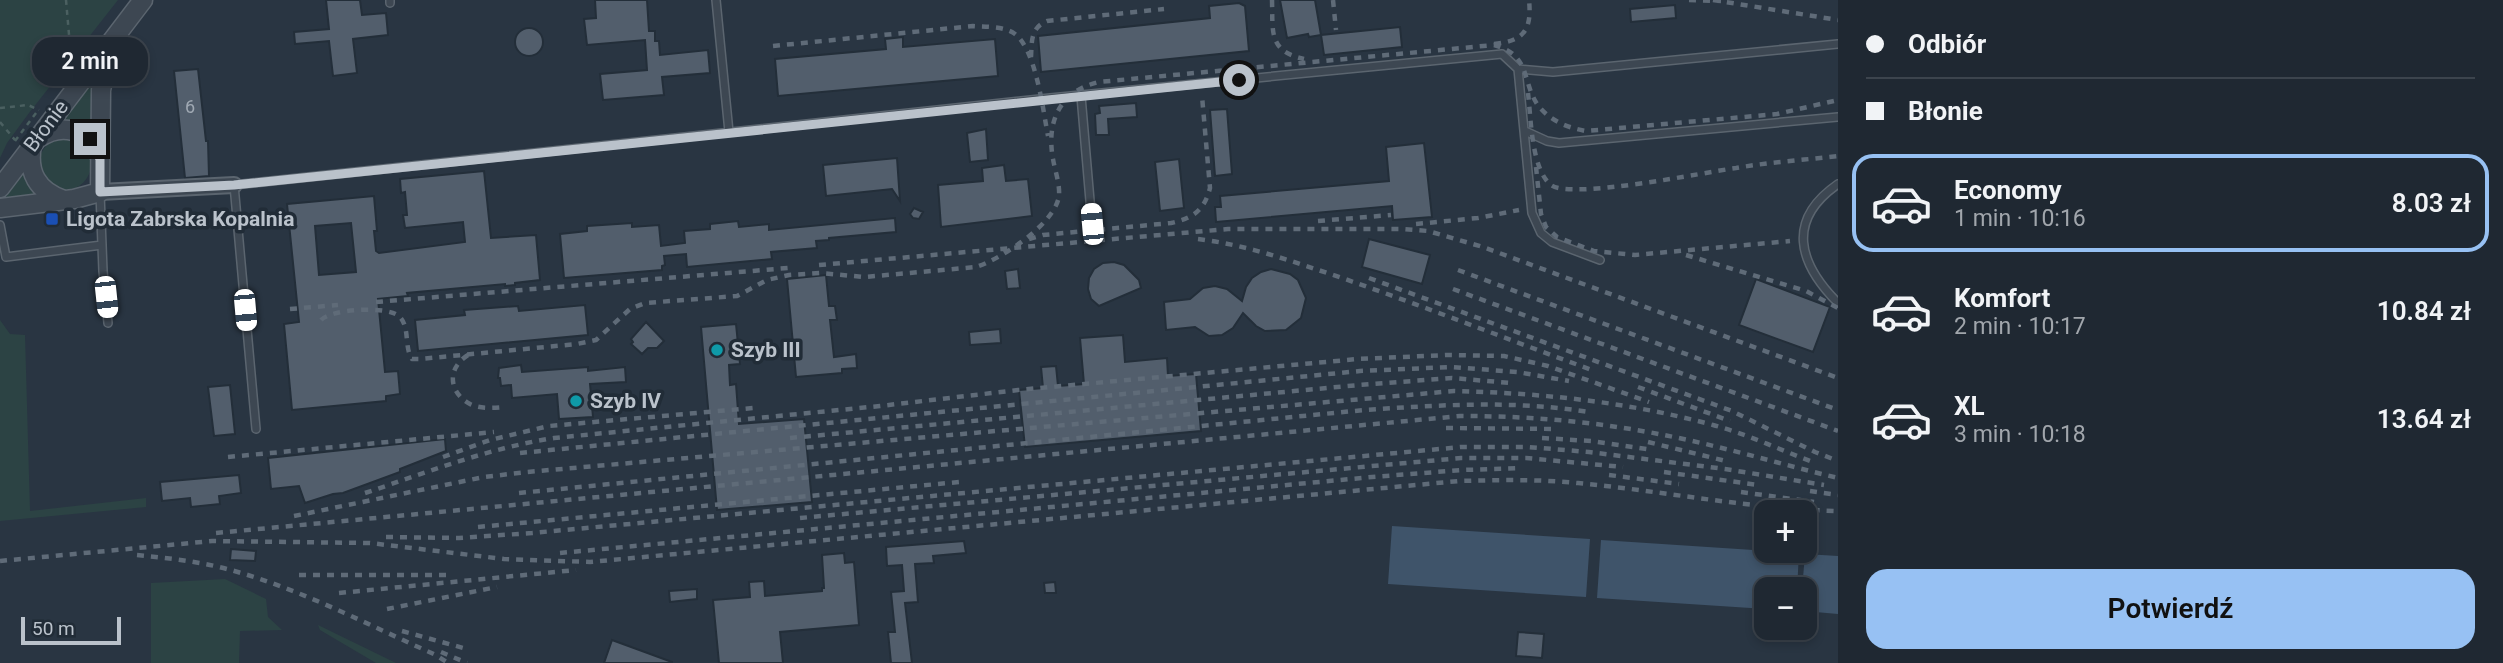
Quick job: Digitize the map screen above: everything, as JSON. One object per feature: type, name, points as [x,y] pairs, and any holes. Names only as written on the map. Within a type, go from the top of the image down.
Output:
[{"type":"street","name":"Błonie","points":[[0,188],[28,141],[119,33],[143,0]]},
{"type":"street","name":"Błonie","points":[[100,192],[101,90],[108,59],[119,33]]},
{"type":"street","points":[[64,200],[51,196],[36,181],[30,162],[28,141],[54,130],[72,130],[90,139],[100,159]]},
{"type":"street","points":[[0,208],[64,200],[100,192],[234,185]]},
{"type":"lane","points":[[716,0],[729,132]]},
{"type":"lane","points":[[256,429],[234,185],[1502,54],[1518,69],[1553,72],[1838,44]]},
{"type":"lane","points":[[1518,69],[1532,213],[1541,233],[1552,242],[1600,260]]},
{"type":"lane","points":[[1081,96],[1092,224]]},
{"type":"lane","points":[[1524,131],[1559,143],[1838,117]]},
{"type":"lane","points":[[1838,184],[1824,194],[1807,215],[1802,244],[1811,270],[1838,303]]},
{"type":"lane","points":[[100,192],[108,323]]},
{"type":"lane","points":[[0,225],[6,257],[102,245]]},
{"type":"path","points":[[66,0],[72,69]]},
{"type":"path","points":[[0,108],[28,105],[39,110]]},
{"type":"path","points":[[0,122],[28,141]]},
{"type":"green space","points":[[0,0],[118,0],[29,113],[7,143],[0,158]]},
{"type":"green space","points":[[95,71],[93,127],[59,122]]},
{"type":"green space","points":[[65,138],[84,145],[91,164],[84,183],[65,190],[46,183],[39,164],[46,145]]},
{"type":"green space","points":[[20,172],[24,173],[36,196],[0,201]]},
{"type":"green space","points":[[0,320],[10,334],[25,335],[30,511],[146,498],[146,507],[0,521]]},
{"type":"green space","points":[[225,579],[266,599],[268,617],[282,630],[240,631],[239,663],[151,663],[151,583]]},
{"type":"green space","points":[[318,625],[396,663],[376,663],[320,630]]},
{"type":"water","points":[[1392,526],[1590,539],[1586,597],[1388,584]]},
{"type":"water","points":[[1601,540],[1754,550],[1754,563],[1798,563],[1798,577],[1754,577],[1754,608],[1597,598]]},
{"type":"water","points":[[1817,555],[1838,556],[1838,614],[1817,612],[1817,577],[1803,577],[1804,563],[1817,563]]},
{"type":"building","points":[[326,0],[360,0],[362,15],[386,13],[388,35],[353,39],[357,73],[333,76],[329,41],[295,44],[294,32],[329,29]]},
{"type":"building","points":[[595,0],[647,0],[649,31],[655,31],[660,55],[708,50],[710,73],[662,77],[664,95],[603,100],[600,74],[647,70],[645,40],[587,45],[584,19],[596,18]]},
{"type":"building","points":[[1280,0],[1315,0],[1321,35],[1309,37],[1308,34],[1287,38]]},
{"type":"building","points":[[1239,3],[1245,6],[1249,51],[1041,72],[1038,36],[1210,18],[1209,6]]},
{"type":"building","points":[[1675,5],[1676,18],[1631,22],[1630,9]]},
{"type":"building","points":[[1400,27],[1402,47],[1324,55],[1321,35]]},
{"type":"building","points":[[529,28],[539,32],[543,42],[539,52],[529,56],[519,52],[515,42],[519,32]]},
{"type":"building","points":[[903,37],[903,47],[995,39],[998,76],[778,96],[775,59],[886,49],[885,39]]},
{"type":"building","points":[[198,69],[208,141],[209,176],[185,178],[174,71]]},
{"type":"building","points":[[1136,103],[1137,117],[1108,119],[1109,135],[1096,135],[1095,114],[1100,113],[1099,106]]},
{"type":"building","points":[[1227,109],[1232,174],[1215,176],[1210,110]]},
{"type":"building","points":[[986,129],[988,160],[970,162],[967,133]]},
{"type":"building","points":[[1424,143],[1432,217],[1393,220],[1392,206],[1216,222],[1215,207],[1221,207],[1220,196],[1389,181],[1386,147]]},
{"type":"building","points":[[897,158],[900,201],[892,189],[826,196],[823,165]]},
{"type":"building","points":[[1179,159],[1184,208],[1160,211],[1155,162]]},
{"type":"building","points":[[1004,165],[1006,181],[1028,179],[1032,216],[941,227],[938,185],[983,181],[982,168]]},
{"type":"building","points":[[484,171],[491,238],[536,235],[540,280],[505,286],[407,293],[408,296],[378,299],[385,372],[398,371],[400,394],[386,396],[386,401],[292,410],[284,324],[299,322],[287,204],[374,196],[377,231],[374,231],[376,251],[379,253],[465,242],[463,222],[405,228],[405,192],[401,193],[400,179]],"holes":[[[351,223],[356,272],[319,275],[315,226]]]},
{"type":"building","points":[[914,208],[923,212],[919,219],[910,214]]},
{"type":"building","points":[[895,218],[896,232],[829,238],[816,241],[817,248],[771,252],[772,259],[687,267],[686,254],[664,256],[665,265],[662,270],[564,278],[560,234],[587,231],[587,226],[632,223],[632,227],[659,225],[661,246],[685,243],[684,231],[710,229],[710,224],[738,221],[739,227],[769,224],[769,230]]},
{"type":"building","points":[[1369,239],[1430,255],[1422,284],[1362,267]]},
{"type":"building","points":[[1103,263],[1124,265],[1139,280],[1141,288],[1099,306],[1091,299],[1089,278],[1094,269]]},
{"type":"building","points":[[1018,269],[1020,288],[1007,289],[1005,271]]},
{"type":"building","points":[[1271,269],[1290,274],[1298,280],[1306,298],[1301,318],[1286,330],[1265,331],[1243,313],[1233,328],[1222,335],[1209,336],[1195,327],[1166,330],[1164,302],[1190,299],[1203,288],[1215,286],[1227,289],[1242,301],[1252,278]]},
{"type":"building","points":[[826,275],[829,306],[835,306],[837,320],[830,320],[834,357],[856,354],[857,368],[842,369],[842,373],[796,377],[787,279]]},
{"type":"building","points":[[1756,279],[1830,307],[1813,352],[1739,325]]},
{"type":"building","points":[[585,305],[588,335],[418,351],[415,320],[465,315],[464,310],[518,306],[519,311]]},
{"type":"building","points":[[646,322],[664,341],[657,348],[648,348],[642,354],[631,344],[631,339]]},
{"type":"building","points":[[736,324],[740,364],[729,365],[730,385],[736,384],[739,424],[804,419],[812,502],[717,510],[701,327]]},
{"type":"building","points":[[1000,329],[1001,343],[970,345],[969,332]]},
{"type":"building","points":[[1123,335],[1125,362],[1167,358],[1168,376],[1196,374],[1201,431],[1025,447],[1019,390],[1043,388],[1041,367],[1056,366],[1058,386],[1084,384],[1080,338]]},
{"type":"building","points":[[521,365],[522,372],[588,367],[588,371],[625,367],[626,382],[590,384],[593,417],[559,419],[557,394],[512,398],[511,385],[501,386],[499,368]]},
{"type":"building","points":[[230,385],[235,434],[214,436],[208,387]]},
{"type":"building","points":[[445,439],[446,451],[343,493],[305,503],[299,486],[271,489],[268,458]]},
{"type":"building","points":[[239,475],[241,493],[219,496],[220,504],[191,507],[190,498],[162,501],[160,482]]},
{"type":"building","points":[[964,541],[966,553],[933,556],[934,563],[915,564],[918,602],[905,603],[912,663],[891,663],[888,632],[895,632],[891,592],[904,591],[902,565],[887,566],[886,547]]},
{"type":"building","points":[[231,549],[256,551],[255,561],[230,560]]},
{"type":"building","points":[[844,553],[845,563],[854,562],[859,625],[780,632],[783,663],[719,663],[713,600],[750,597],[749,582],[764,581],[765,596],[822,591],[822,555]]},
{"type":"building","points":[[1055,582],[1056,593],[1045,593],[1044,583]]},
{"type":"building","points":[[697,589],[697,599],[670,602],[669,591]]},
{"type":"building","points":[[1518,632],[1544,634],[1542,658],[1516,656]]},
{"type":"building","points":[[612,640],[672,662],[672,663],[604,663]]},
{"type":"railway","points":[[1272,0],[1273,31],[1278,45],[1284,51],[1304,59]]},
{"type":"railway","points":[[1333,0],[1336,30]]},
{"type":"railway","points":[[1494,44],[1513,40],[1524,32],[1529,19],[1529,0]]},
{"type":"railway","points":[[1689,0],[1721,1]]},
{"type":"railway","points":[[1713,0],[1838,20]]},
{"type":"railway","points":[[1031,57],[1032,41],[1037,27],[1047,21],[1164,9]]},
{"type":"railway","points":[[773,46],[973,26],[1006,30],[1015,34],[1028,53],[1038,81],[1048,136]]},
{"type":"railway","points":[[321,320],[347,311],[373,310],[394,313],[403,321],[412,359],[420,359],[596,340],[630,309],[645,303],[737,296],[767,280],[789,275],[820,273],[865,277],[976,267],[1012,248],[1048,218],[1059,196],[1051,145],[1054,120],[1065,100],[1074,92],[1099,82],[1494,45],[1515,56],[1525,72],[1535,100],[1546,114],[1562,124],[1586,131],[1777,114],[1838,100]]},
{"type":"railway","points":[[1528,93],[1533,142],[1539,167],[1551,185],[1563,189],[1610,187],[1762,164],[1838,156]]},
{"type":"railway","points":[[1029,239],[1043,235],[1171,223],[1186,219],[1201,208],[1210,188],[1202,96]]},
{"type":"railway","points":[[1536,167],[1541,214],[1546,227],[1557,237],[1594,251],[1635,255],[1790,241]]},
{"type":"railway","points":[[1416,224],[1478,218],[1519,210]]},
{"type":"railway","points":[[1318,221],[1391,215]]},
{"type":"railway","points":[[819,265],[1228,229],[1428,231],[1483,247],[1838,378]]},
{"type":"railway","points":[[1198,239],[1253,250],[1306,266],[1592,370]]},
{"type":"railway","points":[[1686,255],[1806,291],[1838,308]]},
{"type":"railway","points":[[376,302],[788,268]]},
{"type":"railway","points":[[1458,270],[1838,410]]},
{"type":"railway","points":[[1369,278],[1732,411],[1838,461]]},
{"type":"railway","points":[[1453,289],[1838,431]]},
{"type":"railway","points":[[290,309],[338,305]]},
{"type":"railway","points":[[468,355],[456,366],[453,380],[457,393],[474,406],[504,407]]},
{"type":"railway","points":[[365,493],[482,454],[554,438],[1018,390],[1358,359],[1447,355],[1504,356],[1548,366],[1649,402]]},
{"type":"railway","points":[[520,453],[1360,371],[1451,367],[1517,372],[1569,381]]},
{"type":"railway","points":[[790,438],[1359,385],[1452,378],[1511,383]]},
{"type":"railway","points":[[1638,387],[1730,421]]},
{"type":"railway","points":[[294,516],[484,477],[527,472],[1454,391],[1552,397],[1649,410],[1726,429],[1813,462]]},
{"type":"railway","points":[[519,493],[1364,410],[1505,405],[1589,412]]},
{"type":"railway","points":[[443,457],[490,440],[549,426],[753,408]]},
{"type":"railway","points":[[216,533],[1460,416],[1547,419],[1631,429],[1707,444],[1838,478]]},
{"type":"railway","points":[[1446,428],[1558,429]]},
{"type":"railway","points":[[228,457],[494,432]]},
{"type":"railway","points":[[1542,438],[1591,441],[1653,450]]},
{"type":"railway","points":[[1648,442],[1726,461]]},
{"type":"railway","points":[[386,537],[459,538],[532,533],[1461,447],[1528,447],[1589,452],[1824,485]]},
{"type":"railway","points":[[800,518],[1461,458],[1526,458],[1623,467]]},
{"type":"railway","points":[[560,553],[1372,477],[1522,468]]},
{"type":"railway","points":[[1664,472],[1758,485]]},
{"type":"railway","points":[[1609,475],[1679,484]]},
{"type":"railway","points":[[0,561],[212,541],[370,543],[504,559],[590,562],[1459,481],[1562,482],[1772,507],[1838,511]]},
{"type":"railway","points":[[478,527],[959,482]]},
{"type":"railway","points":[[1810,491],[1838,495]]},
{"type":"railway","points":[[1741,492],[1799,500]]},
{"type":"railway","points":[[137,555],[204,564],[280,586],[436,655],[448,663]]},
{"type":"railway","points":[[339,593],[576,570]]},
{"type":"railway","points":[[299,575],[449,575]]},
{"type":"railway","points":[[387,609],[497,587]]},
{"type":"railway","points":[[402,631],[467,649]]},
{"type":"railway","points":[[441,652],[467,663]]},
{"type":"place","name":"Ligota Zabrska Kopalnia","points":[[52,219]]},
{"type":"place","name":"Szyb III","points":[[717,350]]},
{"type":"place","name":"Szyb IV","points":[[576,401]]},
{"type":"route","points":[[90,139],[100,159],[100,192],[137,191],[234,185],[1239,80]]}]
